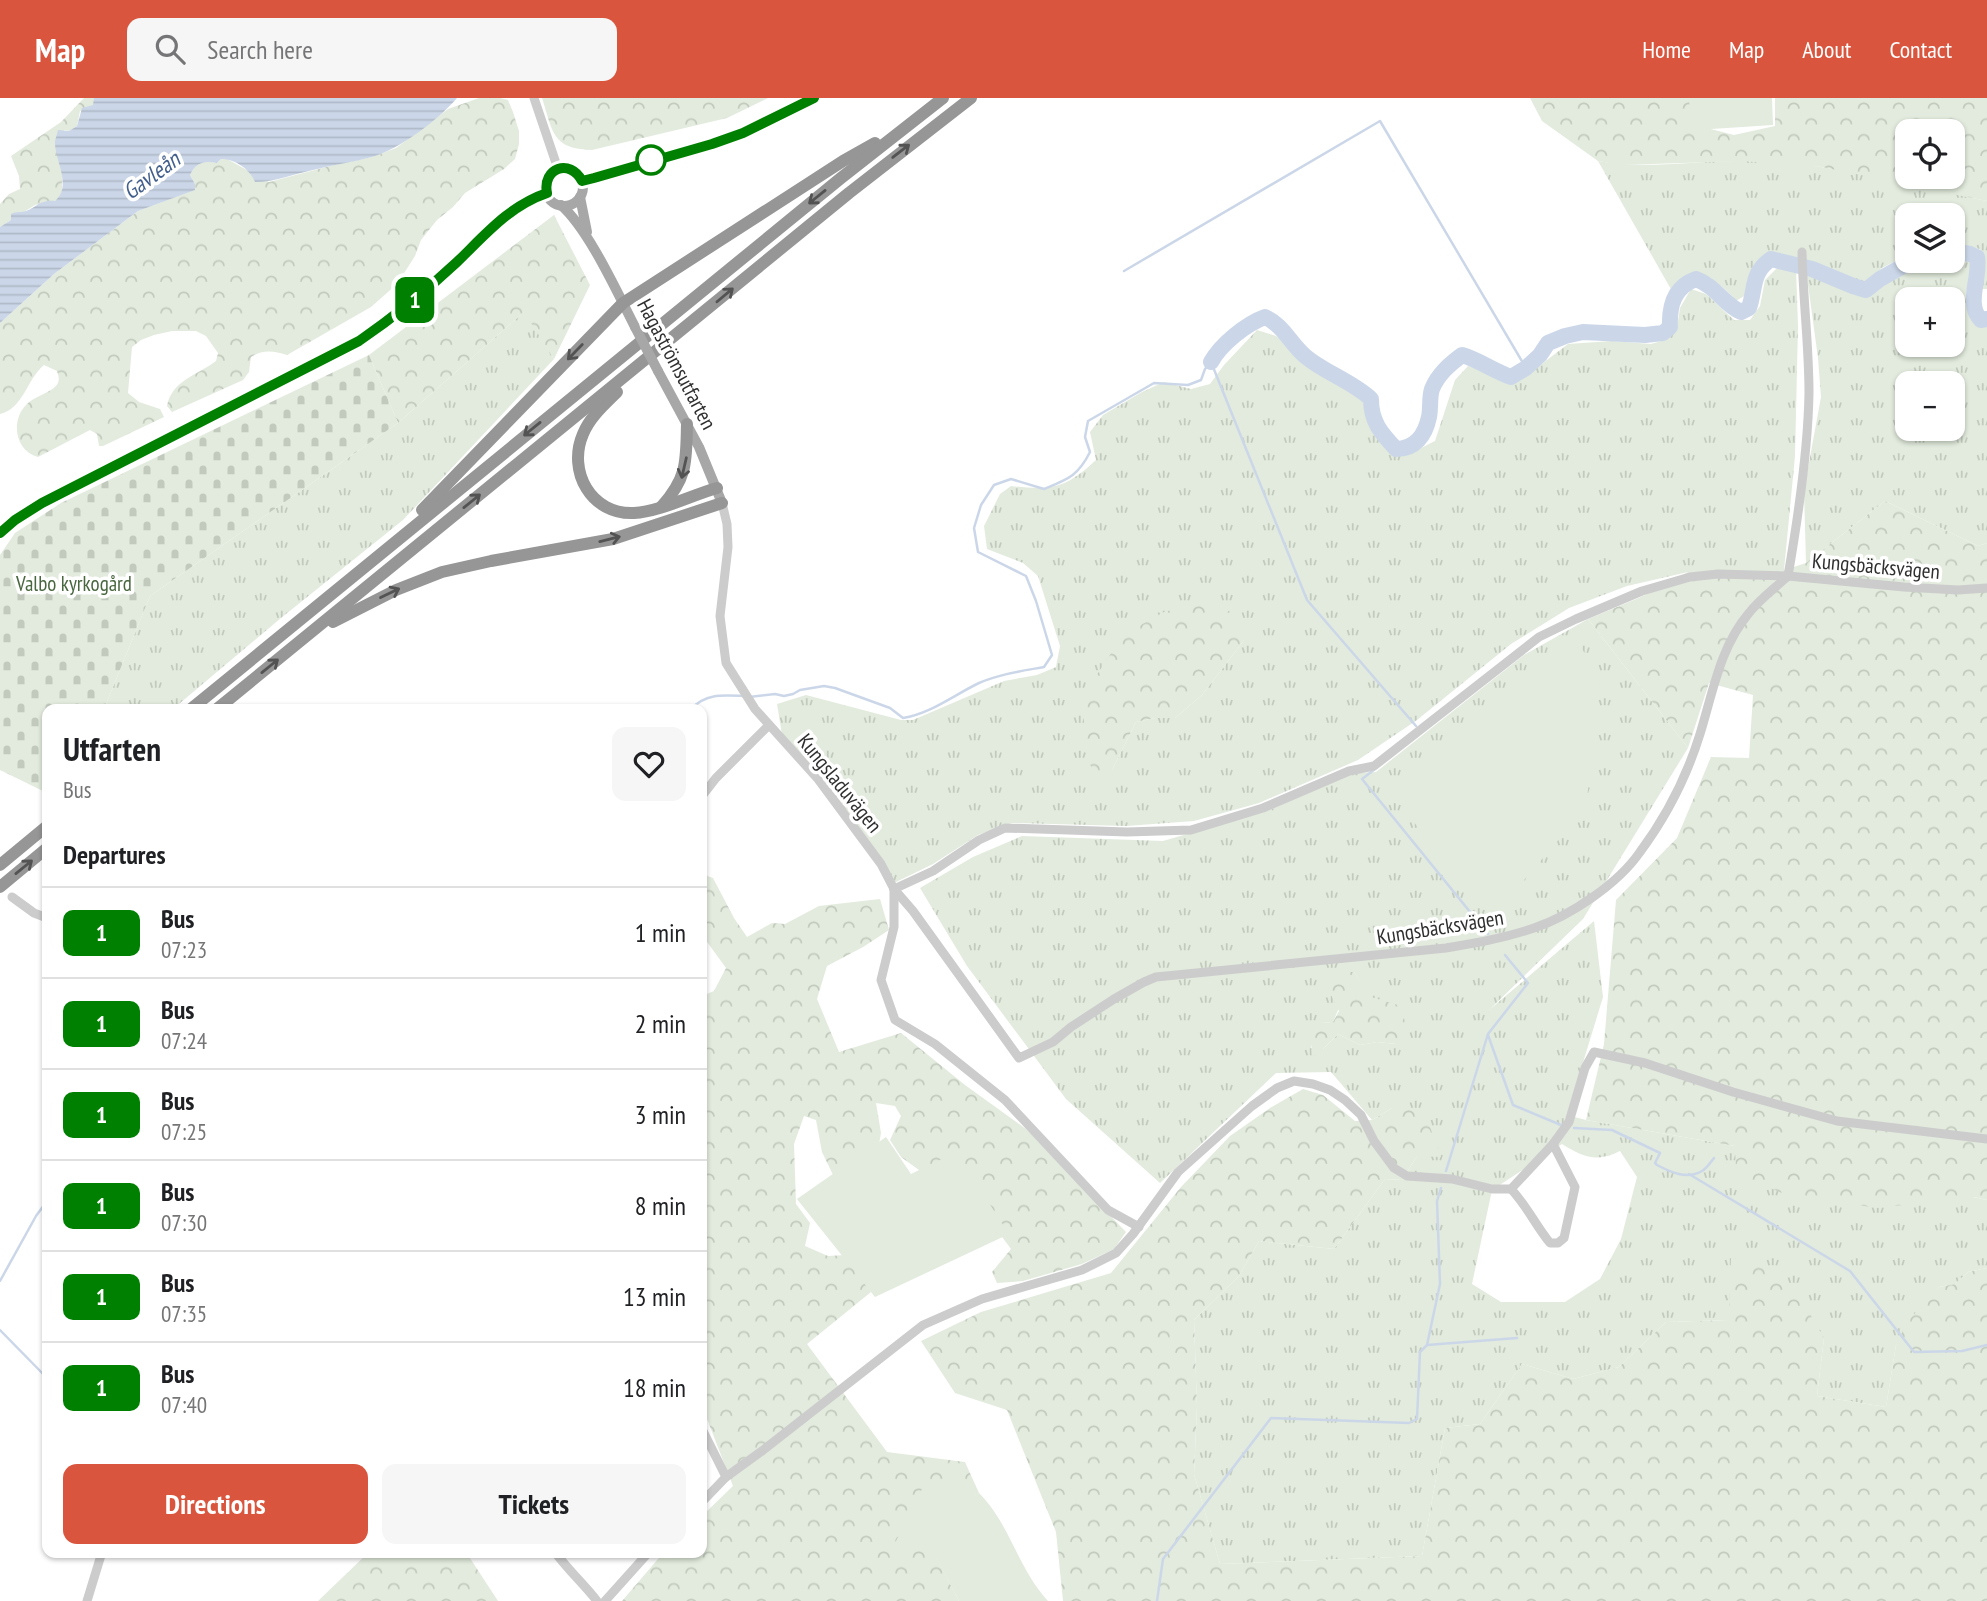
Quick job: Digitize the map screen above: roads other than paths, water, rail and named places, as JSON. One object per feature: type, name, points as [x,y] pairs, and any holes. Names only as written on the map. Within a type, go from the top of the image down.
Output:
[{"type":"highway","points":[[197,704],[943,98]]},
{"type":"highway","points":[[224,704],[849,193],[971,98]]},
{"type":"highway","points":[[382,552],[623,303],[843,161],[909,124]]},
{"type":"highway","points":[[672,338],[589,421],[579,444],[582,481],[595,500],[606,508],[631,514],[645,512],[717,488]]},
{"type":"highway","points":[[662,506],[672,495],[684,472],[687,424]]},
{"type":"highway","points":[[308,635],[396,590],[442,572],[613,539],[722,503]]},
{"type":"highway","points":[[0,864],[42,830]]},
{"type":"highway","points":[[0,887],[42,852]]},
{"type":"main road","points":[[0,533],[23,515],[54,497],[359,341],[424,292],[502,218],[528,199],[547,193],[546,181],[558,169],[575,171],[582,181],[733,137],[762,126],[814,98]]},
{"type":"main road","name":"Hagaströmsutfarten","points":[[582,181],[580,197],[591,245]]},
{"type":"main road","name":"Hagaströmsutfarten","points":[[547,193],[577,223],[591,245],[687,424],[722,503]]},
{"type":"main road","points":[[561,205],[572,204],[580,197]]},
{"type":"street","points":[[534,98],[558,169]]},
{"type":"street","points":[[1139,1227],[1108,1210],[1005,1100],[935,1044],[895,1020],[881,980],[894,928],[894,889],[933,871],[979,840],[1005,828],[1191,831],[1263,808],[1349,771],[1374,766],[1539,637],[1576,619],[1642,591],[1690,577],[1718,574],[1788,576],[1794,544],[1809,398],[1802,252]]},
{"type":"street","name":"Kungsladuvägen","points":[[722,503],[727,524],[728,547],[720,616],[726,663],[755,709],[818,779],[858,830],[894,889],[913,911],[1019,1058]]},
{"type":"street","name":"Kungsbäcksvägen","points":[[1019,1058],[1053,1042],[1114,999],[1156,978],[1446,948],[1490,941],[1535,928],[1558,918],[1595,895],[1640,853],[1679,789],[1728,647],[1749,613],[1788,576],[1904,587],[1958,590],[1987,588]]},
{"type":"street","points":[[707,790],[769,725]]},
{"type":"street","points":[[12,897],[42,916]]},
{"type":"street","points":[[707,1497],[726,1477],[923,1325],[982,1299],[1082,1270],[1116,1253],[1139,1227],[1178,1172],[1198,1152],[1252,1106],[1277,1088],[1294,1081],[1322,1087],[1345,1100],[1361,1115],[1374,1141],[1394,1168],[1407,1175],[1452,1180],[1492,1189],[1511,1189],[1553,1144],[1569,1122],[1585,1069],[1594,1052],[1645,1063],[1732,1092],[1837,1121],[1987,1139]]},
{"type":"street","points":[[1511,1189],[1550,1242],[1558,1243],[1564,1238],[1575,1186],[1553,1144]]},
{"type":"street","points":[[707,1439],[726,1477]]},
{"type":"street","points":[[87,1601],[100,1558]]},
{"type":"street","points":[[559,1558],[597,1601]]},
{"type":"street","points":[[605,1601],[644,1558]]},
{"type":"water","name":"Gavleån","points":[[94,98],[457,98],[418,133],[394,148],[372,157],[262,182],[255,182],[246,169],[232,161],[221,159],[217,163],[201,163],[190,175],[195,190],[138,211],[54,274],[0,323],[0,227],[11,220],[11,214],[26,211],[44,202],[55,201],[60,195],[63,180],[55,148],[58,130],[69,131],[77,126],[82,108],[93,105]]},
{"type":"waterway","points":[[1124,271],[1380,121],[1526,368]]},
{"type":"waterway","points":[[1965,253],[1977,257],[1974,306],[1981,320],[1987,319]]},
{"type":"waterway","points":[[1211,362],[1235,335],[1265,317],[1277,325],[1305,356],[1371,399],[1378,427],[1396,449],[1409,447],[1422,435],[1429,417],[1431,392],[1445,370],[1462,355],[1511,377],[1526,368],[1548,343],[1565,336],[1583,332],[1645,335],[1663,333],[1670,327],[1674,298],[1683,287],[1696,279],[1741,312],[1749,308],[1757,275],[1771,259],[1812,269],[1866,290],[1895,271]]},
{"type":"waterway","points":[[1211,362],[1307,600],[1416,726]]},
{"type":"waterway","points":[[749,697],[775,694],[784,696],[824,686],[890,708],[903,718],[932,708],[987,680],[1044,667],[1052,655],[1026,576],[978,552],[974,528],[981,505],[994,485],[1011,479],[1044,489],[1066,479],[1076,472],[1090,452],[1085,437],[1088,421],[1154,383],[1188,385],[1201,380],[1211,362]]},
{"type":"waterway","points":[[697,704],[722,695],[743,696]]},
{"type":"waterway","points":[[1375,769],[1362,779],[1488,934]]},
{"type":"waterway","points":[[1446,1171],[1488,1034],[1528,983],[1505,955]]},
{"type":"waterway","points":[[1488,1035],[1513,1105],[1561,1125]]},
{"type":"waterway","points":[[1574,1128],[1612,1130],[1660,1153],[1655,1163],[1679,1174],[1696,1174],[1705,1169],[1714,1158]]},
{"type":"waterway","points":[[1689,1174],[1850,1271],[1914,1352],[1962,1351],[1987,1345]]},
{"type":"waterway","points":[[1157,1601],[1163,1559],[1271,1418],[1409,1423],[1417,1419],[1420,1352],[1427,1345],[1440,1284],[1437,1201],[1441,1188]]},
{"type":"waterway","points":[[0,1281],[42,1208]]},
{"type":"waterway","points":[[0,1330],[42,1373]]},
{"type":"waterway","points":[[1427,1345],[1517,1338]]},
{"type":"park label","name":"Valbo kyrkogård","points":[[74,583]]}]
